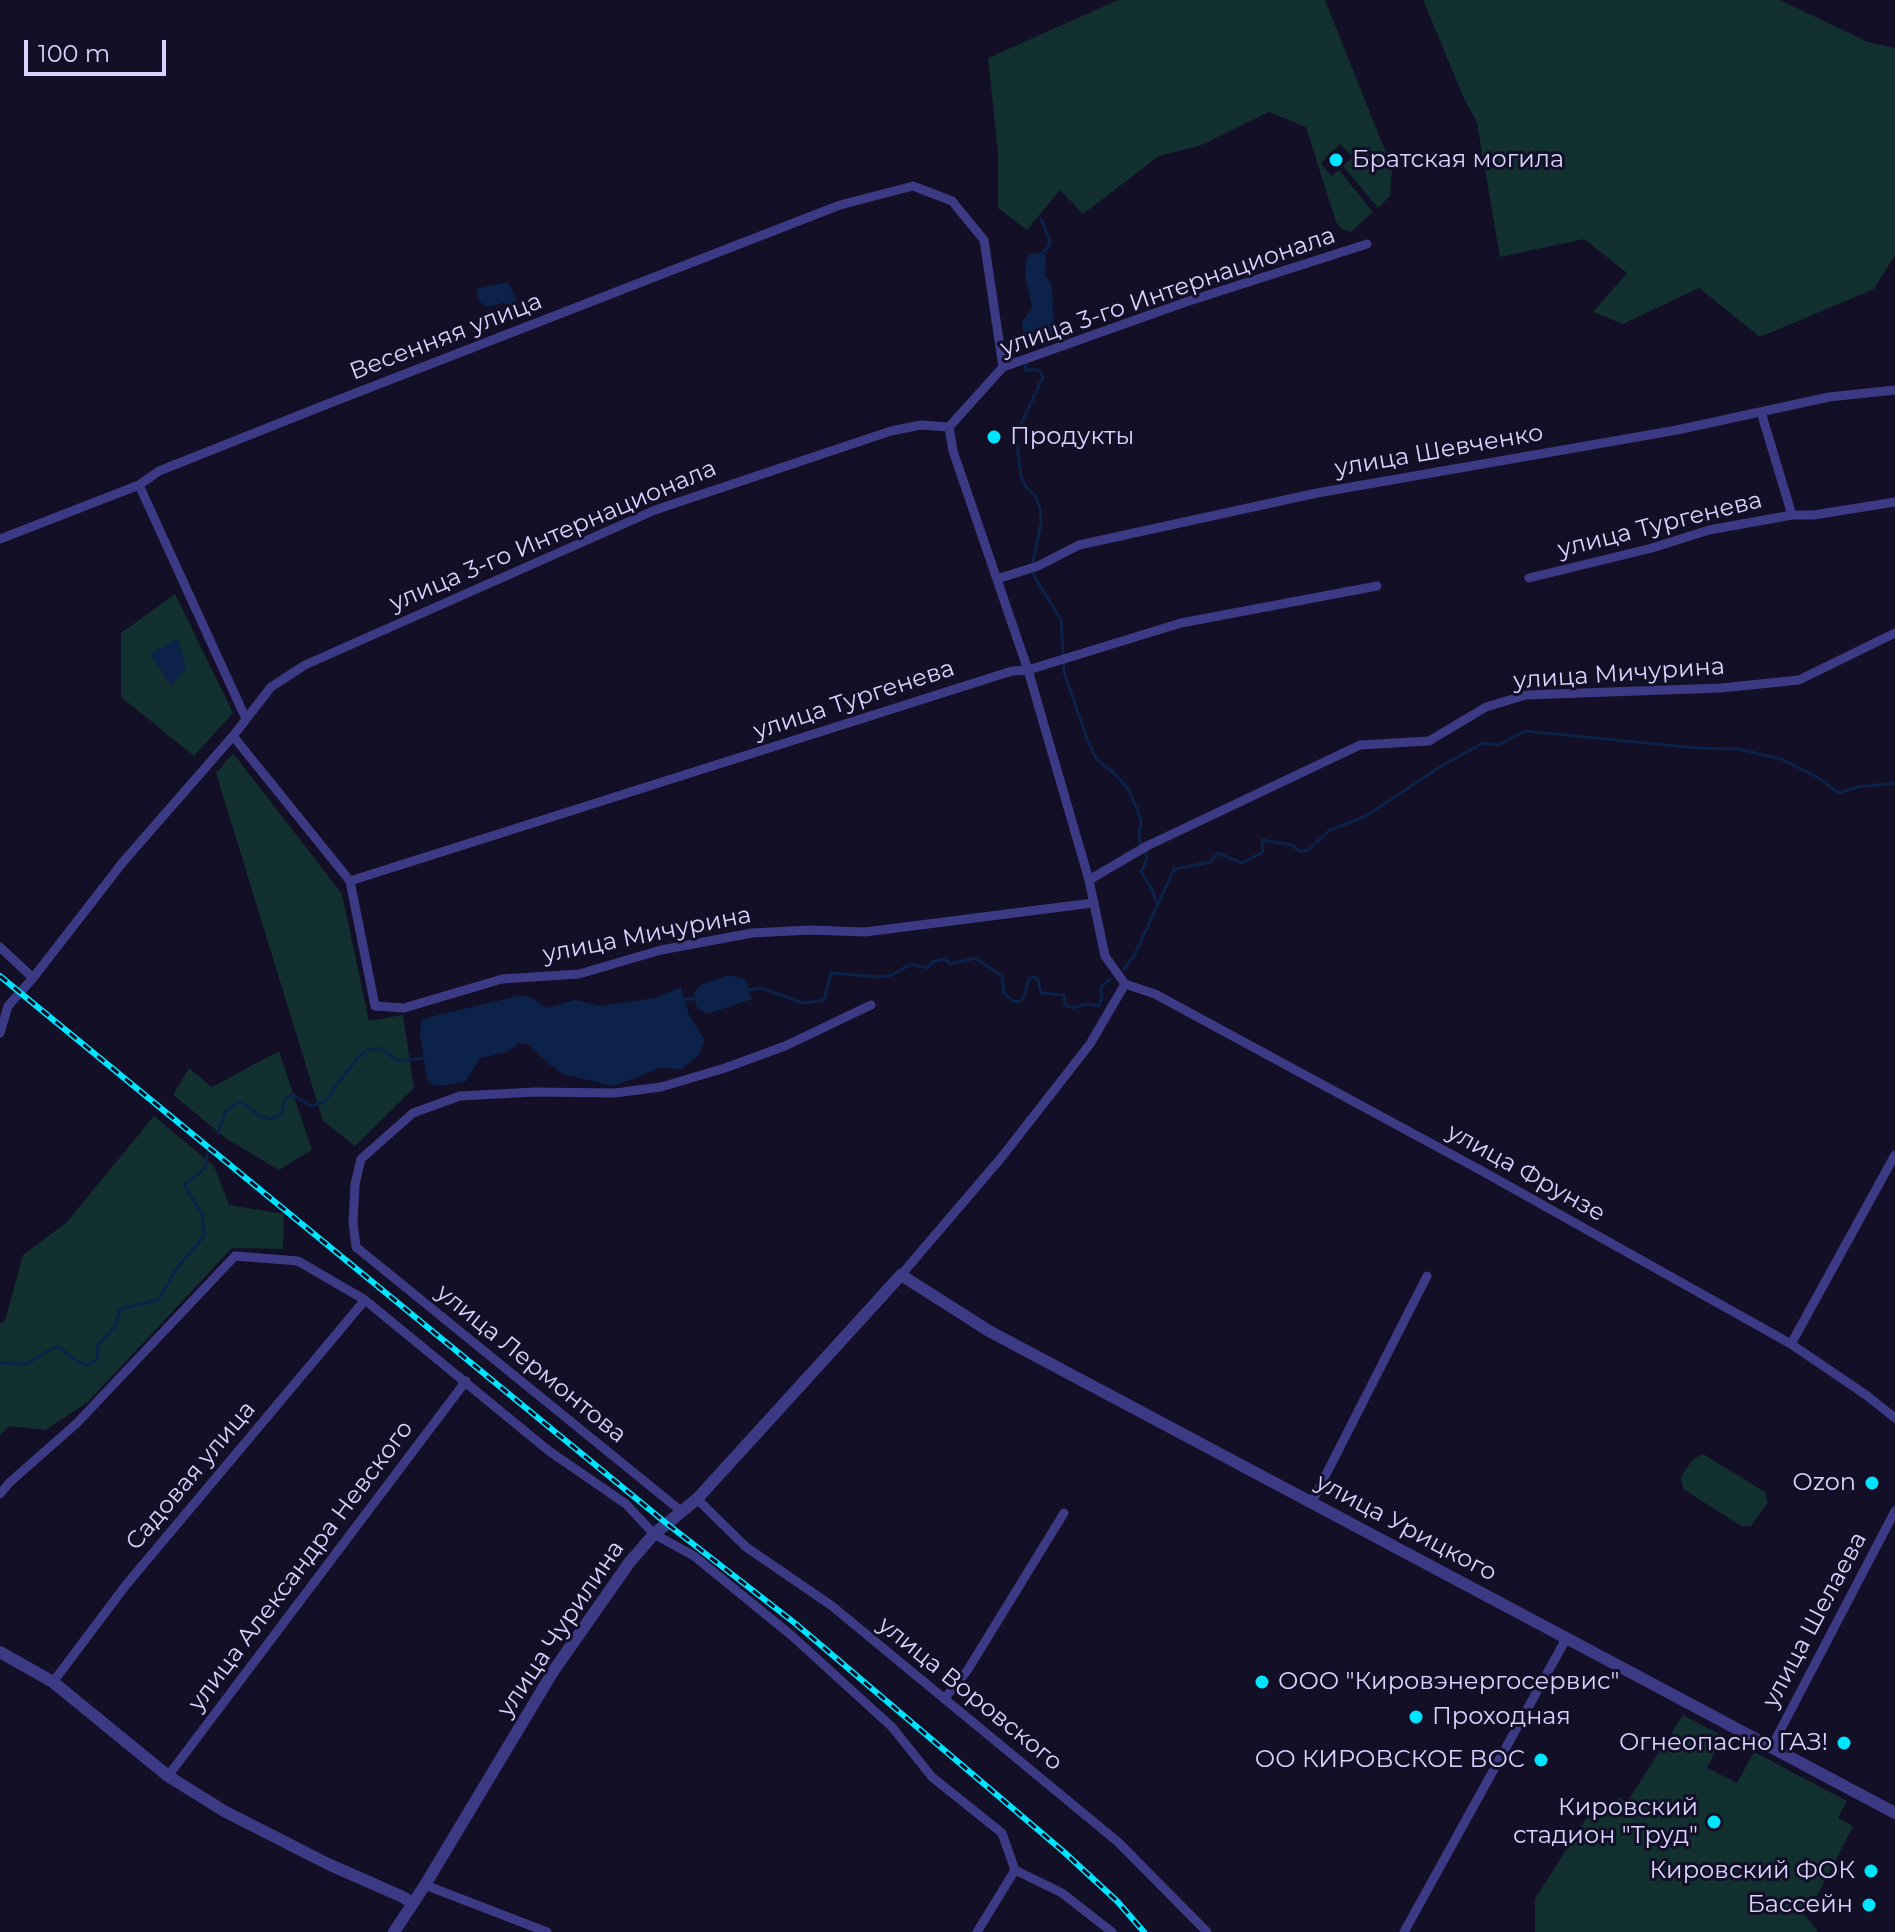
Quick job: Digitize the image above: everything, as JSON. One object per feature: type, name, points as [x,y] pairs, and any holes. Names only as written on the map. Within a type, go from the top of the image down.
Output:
[{"type":"street","name":"Весенняя улица","points":[[0,539],[139,485],[159,471],[840,205],[913,186],[952,201],[984,240],[1003,367]]},
{"type":"street","name":"улица 3-го Интернационала","points":[[0,1033],[8,1006],[123,862],[233,736],[271,687],[305,665],[655,510],[891,431],[921,425],[949,427],[1003,367],[1186,302],[1367,244]]},
{"type":"street","name":"улица Шевченко","points":[[997,579],[1038,566],[1079,545],[1317,493],[1677,430],[1829,397],[1895,390]]},
{"type":"street","points":[[1761,412],[1792,515]]},
{"type":"street","points":[[901,1275],[1001,1158],[1090,1044],[1125,984],[1105,956],[1089,880],[1028,670],[953,451],[949,427]]},
{"type":"street","points":[[139,485],[246,719]]},
{"type":"street","name":"улица Тургенева","points":[[1529,578],[1652,548],[1709,530],[1792,515],[1814,515],[1895,502]]},
{"type":"street","name":"улица Тургенева","points":[[350,881],[997,675],[1028,670],[1181,623],[1377,586]]},
{"type":"street","name":"улица Мичурина","points":[[1089,880],[1147,846],[1360,745],[1429,741],[1486,707],[1526,695],[1721,688],[1799,680],[1895,633]]},
{"type":"street","points":[[233,736],[350,881]]},
{"type":"street","name":"улица Мичурина","points":[[350,881],[375,1006],[404,1008],[502,979],[579,974],[661,950],[752,933],[810,930],[865,932],[1093,903]]},
{"type":"street","points":[[0,947],[33,978]]},
{"type":"street","name":"улица Фрунзе","points":[[1125,984],[1155,994],[1183,1009],[1482,1171],[1791,1344],[1895,1418]]},
{"type":"street","name":"улица Лермонтова","points":[[681,1511],[356,1247],[353,1222],[355,1184],[361,1159],[413,1113],[460,1096],[534,1092],[615,1093],[661,1087],[785,1046],[871,1005]]},
{"type":"street","points":[[1791,1344],[1895,1155]]},
{"type":"street","points":[[0,1494],[77,1423],[235,1256],[298,1261],[365,1300],[549,1451],[626,1504],[654,1534],[694,1556],[859,1694],[905,1740],[932,1777],[1002,1833],[1015,1870],[1062,1893],[1112,1932]]},
{"type":"street","name":"улица Чурилина","points":[[394,1932],[554,1670],[629,1563],[654,1534],[697,1499],[901,1275]]},
{"type":"street","name":"улица Урицкого","points":[[901,1275],[989,1331],[1895,1813]]},
{"type":"street","points":[[1312,1502],[1427,1276]]},
{"type":"street","name":"Садовая улица","points":[[53,1682],[126,1585],[365,1300]]},
{"type":"street","name":"улица Александра Невского","points":[[168,1776],[466,1381]]},
{"type":"street","name":"улица Воровского","points":[[697,1499],[746,1547],[832,1606],[1118,1842],[1207,1932]]},
{"type":"street","name":"улица Шелаева","points":[[1771,1748],[1895,1512]]},
{"type":"street","points":[[944,1699],[967,1671],[1064,1513]]},
{"type":"street","points":[[1404,1932],[1566,1639]]},
{"type":"street","points":[[0,1652],[53,1682],[168,1776],[250,1824],[412,1903]]},
{"type":"street","points":[[977,1932],[1015,1870]]},
{"type":"street","points":[[425,1885],[547,1932]]},
{"type":"green space","points":[[1118,0],[1325,0],[1392,168],[1390,196],[1378,208],[1343,166],[1353,157],[1340,144],[1321,163],[1331,176],[1339,170],[1373,212],[1351,232],[1342,229],[1336,222],[1306,127],[1269,112],[1199,146],[1159,156],[1083,214],[1060,190],[1027,230],[998,208],[998,153],[988,58]]},
{"type":"green space","points":[[1423,0],[1780,0],[1868,42],[1895,48],[1895,255],[1874,289],[1760,337],[1699,288],[1623,324],[1593,312],[1627,273],[1584,239],[1500,257],[1477,123]]},
{"type":"green space","points":[[175,594],[233,713],[194,756],[121,697],[121,633]]},
{"type":"green space","points":[[233,753],[342,894],[369,1021],[403,1015],[414,1088],[355,1146],[323,1121],[216,773]]},
{"type":"green space","points":[[279,1051],[312,1150],[279,1170],[227,1139],[173,1095],[189,1068],[212,1087]]},
{"type":"green space","points":[[154,1116],[214,1166],[229,1205],[284,1214],[283,1249],[232,1248],[87,1403],[45,1430],[9,1426],[0,1435],[0,1323],[5,1321],[23,1255],[66,1223]]},
{"type":"green space","points":[[1703,1454],[1765,1492],[1768,1502],[1751,1526],[1741,1526],[1683,1489],[1681,1477],[1693,1459]]},
{"type":"green space","name":"Кировский стадион \"Труд\"","points":[[1683,1715],[1723,1736],[1707,1768],[1737,1783],[1754,1752],[1847,1801],[1838,1818],[1853,1826],[1813,1904],[1803,1913],[1818,1932],[1535,1932],[1535,1899],[1595,1804],[1609,1812],[1618,1797],[1627,1802]]},
{"type":"water","points":[[1042,252],[1046,256],[1045,276],[1052,285],[1054,333],[1050,340],[1028,346],[1024,340],[1022,322],[1032,308],[1025,276],[1026,259],[1031,254]]},
{"type":"water","points":[[509,283],[519,306],[502,303],[486,307],[480,302],[476,289]]},
{"type":"water","points":[[178,639],[187,669],[171,686],[150,653]]},
{"type":"water","points":[[728,975],[745,979],[752,999],[707,1014],[699,1009],[694,992],[701,985]]},
{"type":"water","points":[[681,987],[689,1015],[705,1040],[699,1055],[682,1069],[660,1068],[614,1086],[565,1075],[528,1044],[519,1043],[507,1052],[480,1058],[466,1081],[433,1085],[427,1079],[420,1035],[421,1021],[429,1017],[522,995],[546,1008],[575,1000],[601,1006],[655,998]]},
{"type":"waterway","points":[[1041,219],[1050,241],[1041,254]]},
{"type":"waterway","points":[[1026,363],[1025,370],[1039,370],[1043,377],[1016,435],[1021,477],[1040,508],[1034,576],[1061,620],[1064,672],[1087,739],[1097,760],[1129,790],[1141,820],[1141,845]]},
{"type":"waterway","points":[[1124,969],[1135,954],[1174,869],[1211,862],[1218,853],[1242,863],[1263,852],[1262,840],[1292,845],[1300,852],[1308,850],[1330,830],[1366,816],[1443,765],[1483,743],[1498,745],[1525,731],[1696,748],[1738,749],[1781,759],[1819,778],[1838,793],[1858,787],[1895,783]]},
{"type":"waterway","points":[[1145,851],[1147,859],[1141,872],[1156,901]]},
{"type":"waterway","points":[[748,990],[761,988],[803,1003],[824,1000],[831,973],[879,977],[892,975],[911,964],[928,968],[932,962],[945,959],[950,964],[975,958],[1002,976],[1004,993],[1013,1001],[1023,999],[1029,979],[1034,977],[1038,980],[1041,993],[1064,995],[1065,1005],[1073,1008],[1085,1004],[1099,1006],[1101,987],[1110,979]]},
{"type":"waterway","points":[[681,1000],[697,998]]},
{"type":"waterway","points":[[218,1134],[225,1112],[237,1103],[243,1103],[260,1116],[270,1119],[282,1114],[285,1099],[289,1096],[294,1095],[311,1106],[324,1102],[358,1057],[368,1050],[380,1048],[398,1061],[425,1058]]},
{"type":"waterway","points":[[0,1363],[26,1364],[57,1346],[87,1365],[97,1359],[98,1345],[115,1326],[120,1309],[158,1300],[178,1267],[204,1236],[202,1214],[184,1185],[202,1171],[207,1154]]},
{"type":"railway","points":[[0,976],[666,1523],[796,1624],[1064,1852],[1117,1901],[1144,1932]]},
{"type":"place","name":"Братская могила","points":[[1336,160]]},
{"type":"place","name":"Продукты","points":[[994,437]]},
{"type":"place","name":"Ozon","points":[[1872,1483]]},
{"type":"place","name":"ООО \"Кировэнергосервис\"","points":[[1262,1682]]},
{"type":"place","name":"Проходная","points":[[1416,1717]]},
{"type":"place","name":"Огнеопасно ГАЗ!","points":[[1844,1743]]},
{"type":"place","name":"ОО КИРОВСКОЕ ВОС","points":[[1541,1760]]},
{"type":"place","name":"Кировский стадион \"Труд\"","points":[[1714,1822]]},
{"type":"place","name":"Кировский ФОК","points":[[1871,1871]]},
{"type":"place","name":"Бассейн","points":[[1869,1905]]}]
